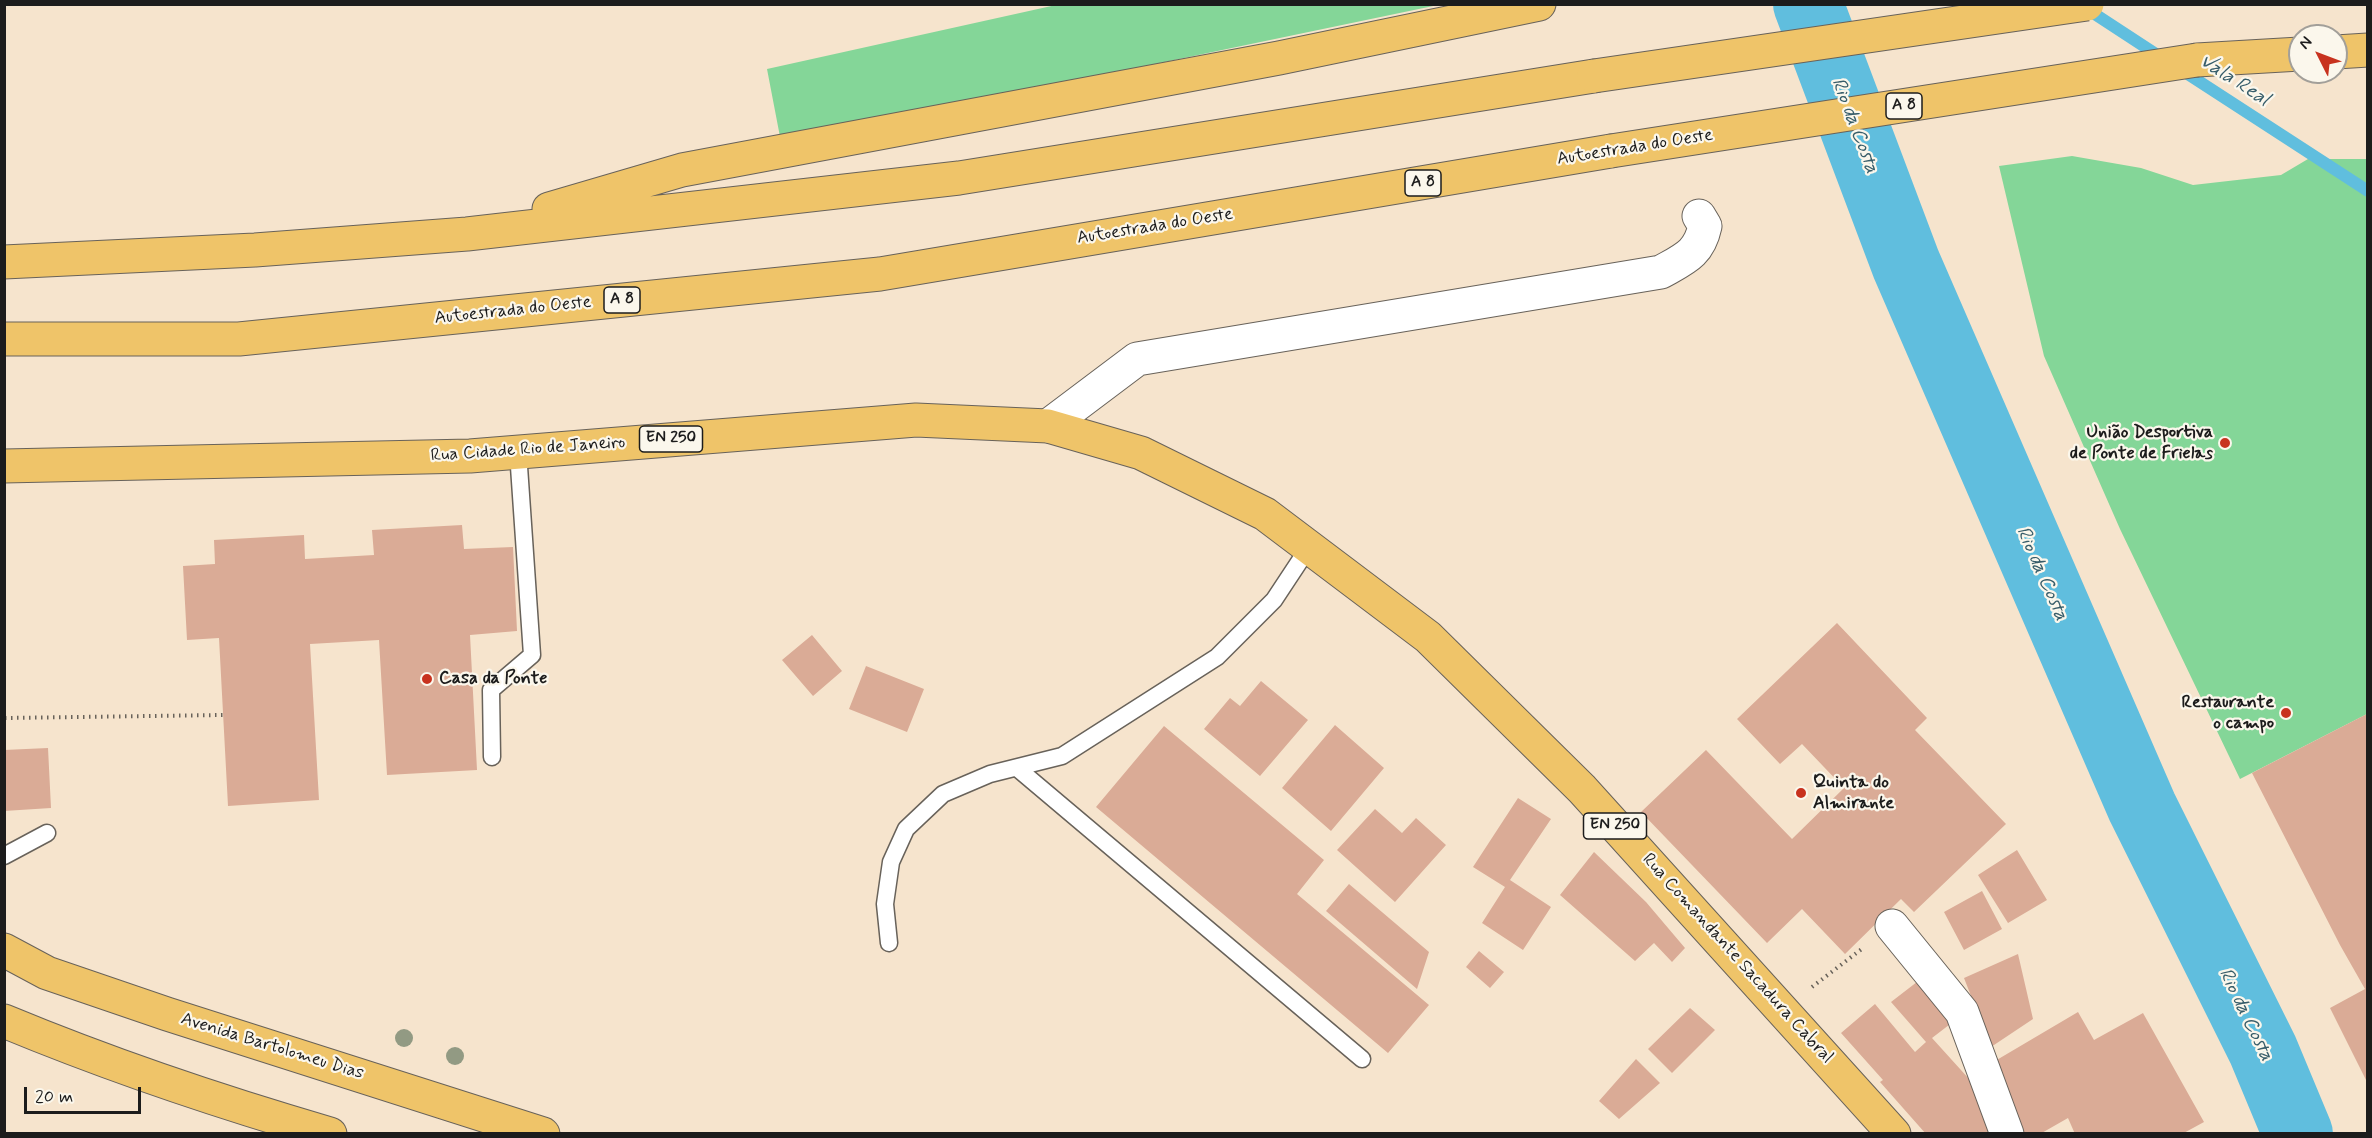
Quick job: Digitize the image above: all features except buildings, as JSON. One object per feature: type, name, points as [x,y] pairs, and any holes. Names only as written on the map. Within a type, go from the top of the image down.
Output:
[{"type":"main road","points":[[467,234],[682,170],[1279,58],[1539,4]]},
{"type":"main road","points":[[4,262],[255,250],[467,234],[959,178],[1594,76],[2087,4]]},
{"type":"main road","points":[[2348,51],[2367,50]]},
{"type":"main road","name":"Autoestrada do Oeste","points":[[4,339],[239,339],[880,273],[1611,151],[2197,60],[2288,55]]},
{"type":"main road","name":"Rua Cidade Rio de Janeiro","points":[[4,466],[470,456],[916,420],[1048,426],[1141,453],[1265,514],[1309,547]]},
{"type":"main road","name":"Rua Comandante Sacadura Cabral","points":[[1309,547],[1428,637],[1582,789],[1894,1134]]},
{"type":"main road","name":"Avenida Bartolomeu Dias","points":[[4,950],[58,977],[543,1134]]},
{"type":"main road","points":[[4,1021],[74,1050],[265,1115],[330,1134]]},
{"type":"street","points":[[1048,426],[1137,360],[1660,272],[1689,256],[1702,242],[1705,226],[1698,216]]},
{"type":"street","points":[[1892,926],[1962,1012],[2007,1134]]},
{"type":"lane","points":[[492,757],[491,690],[532,655],[518,452]]},
{"type":"lane","points":[[889,943],[885,904],[891,862],[906,829],[943,794],[990,774],[1062,756],[1217,657],[1274,600],[1309,547]]},
{"type":"lane","points":[[1017,768],[1362,1059]]},
{"type":"lane","points":[[4,856],[47,833]]},
{"type":"path","points":[[5,718],[223,715]]},
{"type":"path","points":[[1783,1009],[1892,926]]},
{"type":"green space","points":[[1056,5],[1438,5],[781,142],[767,69]]},
{"type":"green space","name":"União Desportiva de Ponte de Frielas","points":[[2072,156],[2141,168],[2193,185],[2281,175],[2308,159],[2367,159],[2367,714],[2240,779],[2120,529],[2044,356],[1999,166]]},
{"type":"waterway","name":"Rio da Costa","points":[[1808,4],[1906,264],[2142,807],[2263,1050],[2298,1134]]},
{"type":"waterway","name":"Vala Real","points":[[2084,7],[2165,60]]},
{"type":"waterway","name":"Vala Real","points":[[2180,69],[2368,191]]},
{"type":"place","name":"União Desportiva de Ponte de Frielas","points":[[2225,443]]},
{"type":"place","name":"Casa da Ponte","points":[[427,679]]},
{"type":"place","name":"Restaurante o campo","points":[[2286,713]]},
{"type":"place","name":"Quinta do Almirante","points":[[1801,793]]}]
